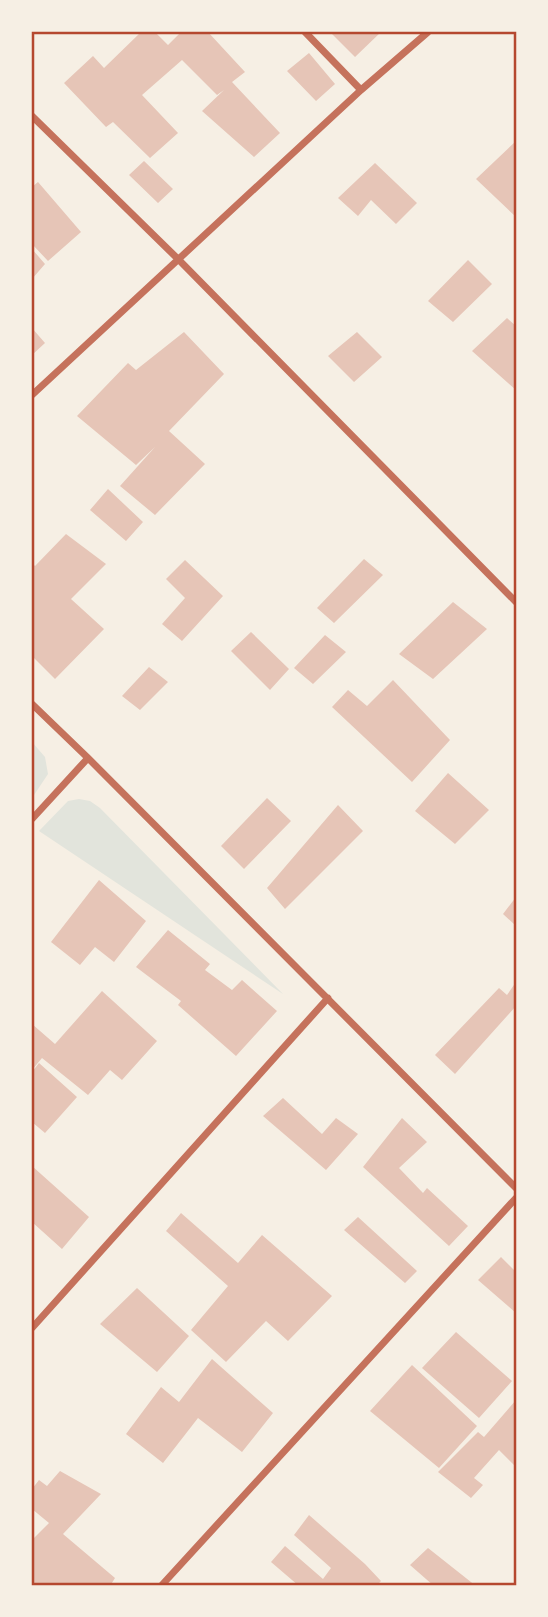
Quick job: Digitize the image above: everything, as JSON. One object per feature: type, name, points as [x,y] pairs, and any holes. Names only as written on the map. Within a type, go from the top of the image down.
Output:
[{"type":"street","points":[[305,32],[361,90]]},
{"type":"street","points":[[32,396],[361,90],[428,32]]},
{"type":"street","points":[[32,116],[179,260],[516,603]]},
{"type":"street","points":[[32,704],[516,1188]]},
{"type":"street","points":[[32,819],[88,758]]},
{"type":"street","points":[[32,1328],[328,998]]},
{"type":"street","points":[[161,1586],[516,1198]]},
{"type":"shaded area","points":[[32,742],[45,757],[48,774],[32,798]]},
{"type":"shaded area","points":[[68,801],[90,801],[100,808],[283,994],[39,831]]},
{"type":"building","points":[[141,32],[155,32],[168,45],[181,32],[208,32],[245,72],[232,82],[280,133],[254,157],[202,111],[224,90],[217,95],[182,60],[142,95],[178,133],[150,158],[113,122],[106,127],[64,83],[93,56],[104,68]]},
{"type":"building","points":[[330,32],[381,32],[355,57]]},
{"type":"building","points":[[309,53],[335,84],[316,101],[287,71]]},
{"type":"building","points":[[516,141],[516,217],[476,179]]},
{"type":"building","points":[[144,161],[173,189],[158,203],[129,175]]},
{"type":"building","points":[[375,163],[417,203],[396,224],[371,200],[358,216],[338,198]]},
{"type":"building","points":[[38,182],[81,232],[48,261],[32,244],[32,187]]},
{"type":"building","points":[[32,249],[45,264],[32,279]]},
{"type":"building","points":[[468,260],[492,284],[453,322],[428,301]]},
{"type":"building","points":[[507,318],[516,326],[516,390],[472,351]]},
{"type":"building","points":[[32,328],[45,343],[32,355]]},
{"type":"building","points":[[184,332],[224,374],[169,431],[205,464],[155,515],[120,486],[155,447],[136,465],[77,416],[128,363],[136,370]]},
{"type":"building","points":[[357,332],[382,357],[354,382],[328,356]]},
{"type":"building","points":[[108,489],[143,522],[126,541],[90,510]]},
{"type":"building","points":[[66,534],[106,564],[71,599],[104,629],[55,679],[32,656],[32,563],[35,566]]},
{"type":"building","points":[[364,559],[383,575],[334,623],[317,608]]},
{"type":"building","points":[[185,560],[223,596],[182,641],[162,624],[185,598],[166,579]]},
{"type":"building","points":[[453,602],[487,629],[433,679],[399,654]]},
{"type":"building","points":[[251,632],[289,669],[270,690],[231,651]]},
{"type":"building","points":[[325,635],[346,652],[313,684],[294,668]]},
{"type":"building","points":[[149,667],[168,682],[140,710],[122,696]]},
{"type":"building","points":[[393,680],[450,740],[412,782],[332,707],[348,690],[367,706]]},
{"type":"building","points":[[448,773],[489,810],[455,844],[415,811]]},
{"type":"building","points":[[267,798],[291,821],[244,869],[221,846]]},
{"type":"building","points":[[338,805],[363,831],[285,909],[267,888]]},
{"type":"building","points":[[99,880],[146,921],[114,962],[95,947],[80,965],[51,942]]},
{"type":"building","points":[[516,897],[516,926],[503,914]]},
{"type":"building","points":[[168,930],[210,964],[205,970],[232,990],[242,980],[277,1011],[236,1056],[178,1005],[181,1001],[136,967]]},
{"type":"building","points":[[516,982],[516,1006],[455,1074],[435,1055],[499,988],[507,995]]},
{"type":"building","points":[[102,991],[157,1041],[122,1080],[110,1070],[88,1095],[42,1058],[32,1070],[32,1024],[55,1044]]},
{"type":"building","points":[[39,1063],[77,1097],[45,1133],[32,1122],[32,1072]]},
{"type":"building","points":[[283,1098],[322,1134],[336,1118],[358,1134],[326,1170],[263,1116]]},
{"type":"building","points":[[402,1118],[427,1142],[399,1168],[423,1193],[427,1188],[468,1226],[449,1246],[363,1167]]},
{"type":"building","points":[[32,1166],[89,1217],[62,1249],[32,1222]]},
{"type":"building","points":[[181,1213],[238,1263],[262,1235],[332,1296],[288,1341],[266,1321],[226,1362],[191,1330],[228,1286],[166,1231]]},
{"type":"building","points":[[358,1217],[417,1271],[405,1283],[344,1230]]},
{"type":"building","points":[[501,1257],[516,1272],[516,1313],[478,1280]]},
{"type":"building","points":[[137,1288],[189,1336],[157,1372],[100,1324]]},
{"type":"building","points":[[456,1332],[512,1381],[479,1418],[422,1368]]},
{"type":"building","points":[[212,1359],[273,1413],[242,1452],[198,1418],[163,1463],[126,1434],[161,1387],[179,1402]]},
{"type":"building","points":[[412,1365],[477,1426],[439,1468],[370,1411]]},
{"type":"building","points":[[516,1400],[516,1462],[514,1465],[499,1450],[474,1478],[483,1485],[471,1498],[438,1472],[478,1432],[484,1437]]},
{"type":"building","points":[[60,1471],[101,1494],[63,1534],[115,1578],[110,1586],[32,1586],[32,1540],[49,1523],[32,1509],[32,1489],[39,1480],[47,1486]]},
{"type":"building","points":[[309,1515],[381,1581],[376,1586],[299,1586],[271,1562],[285,1546],[323,1579],[331,1568],[294,1535]]},
{"type":"building","points":[[428,1548],[476,1586],[434,1586],[410,1565]]}]
